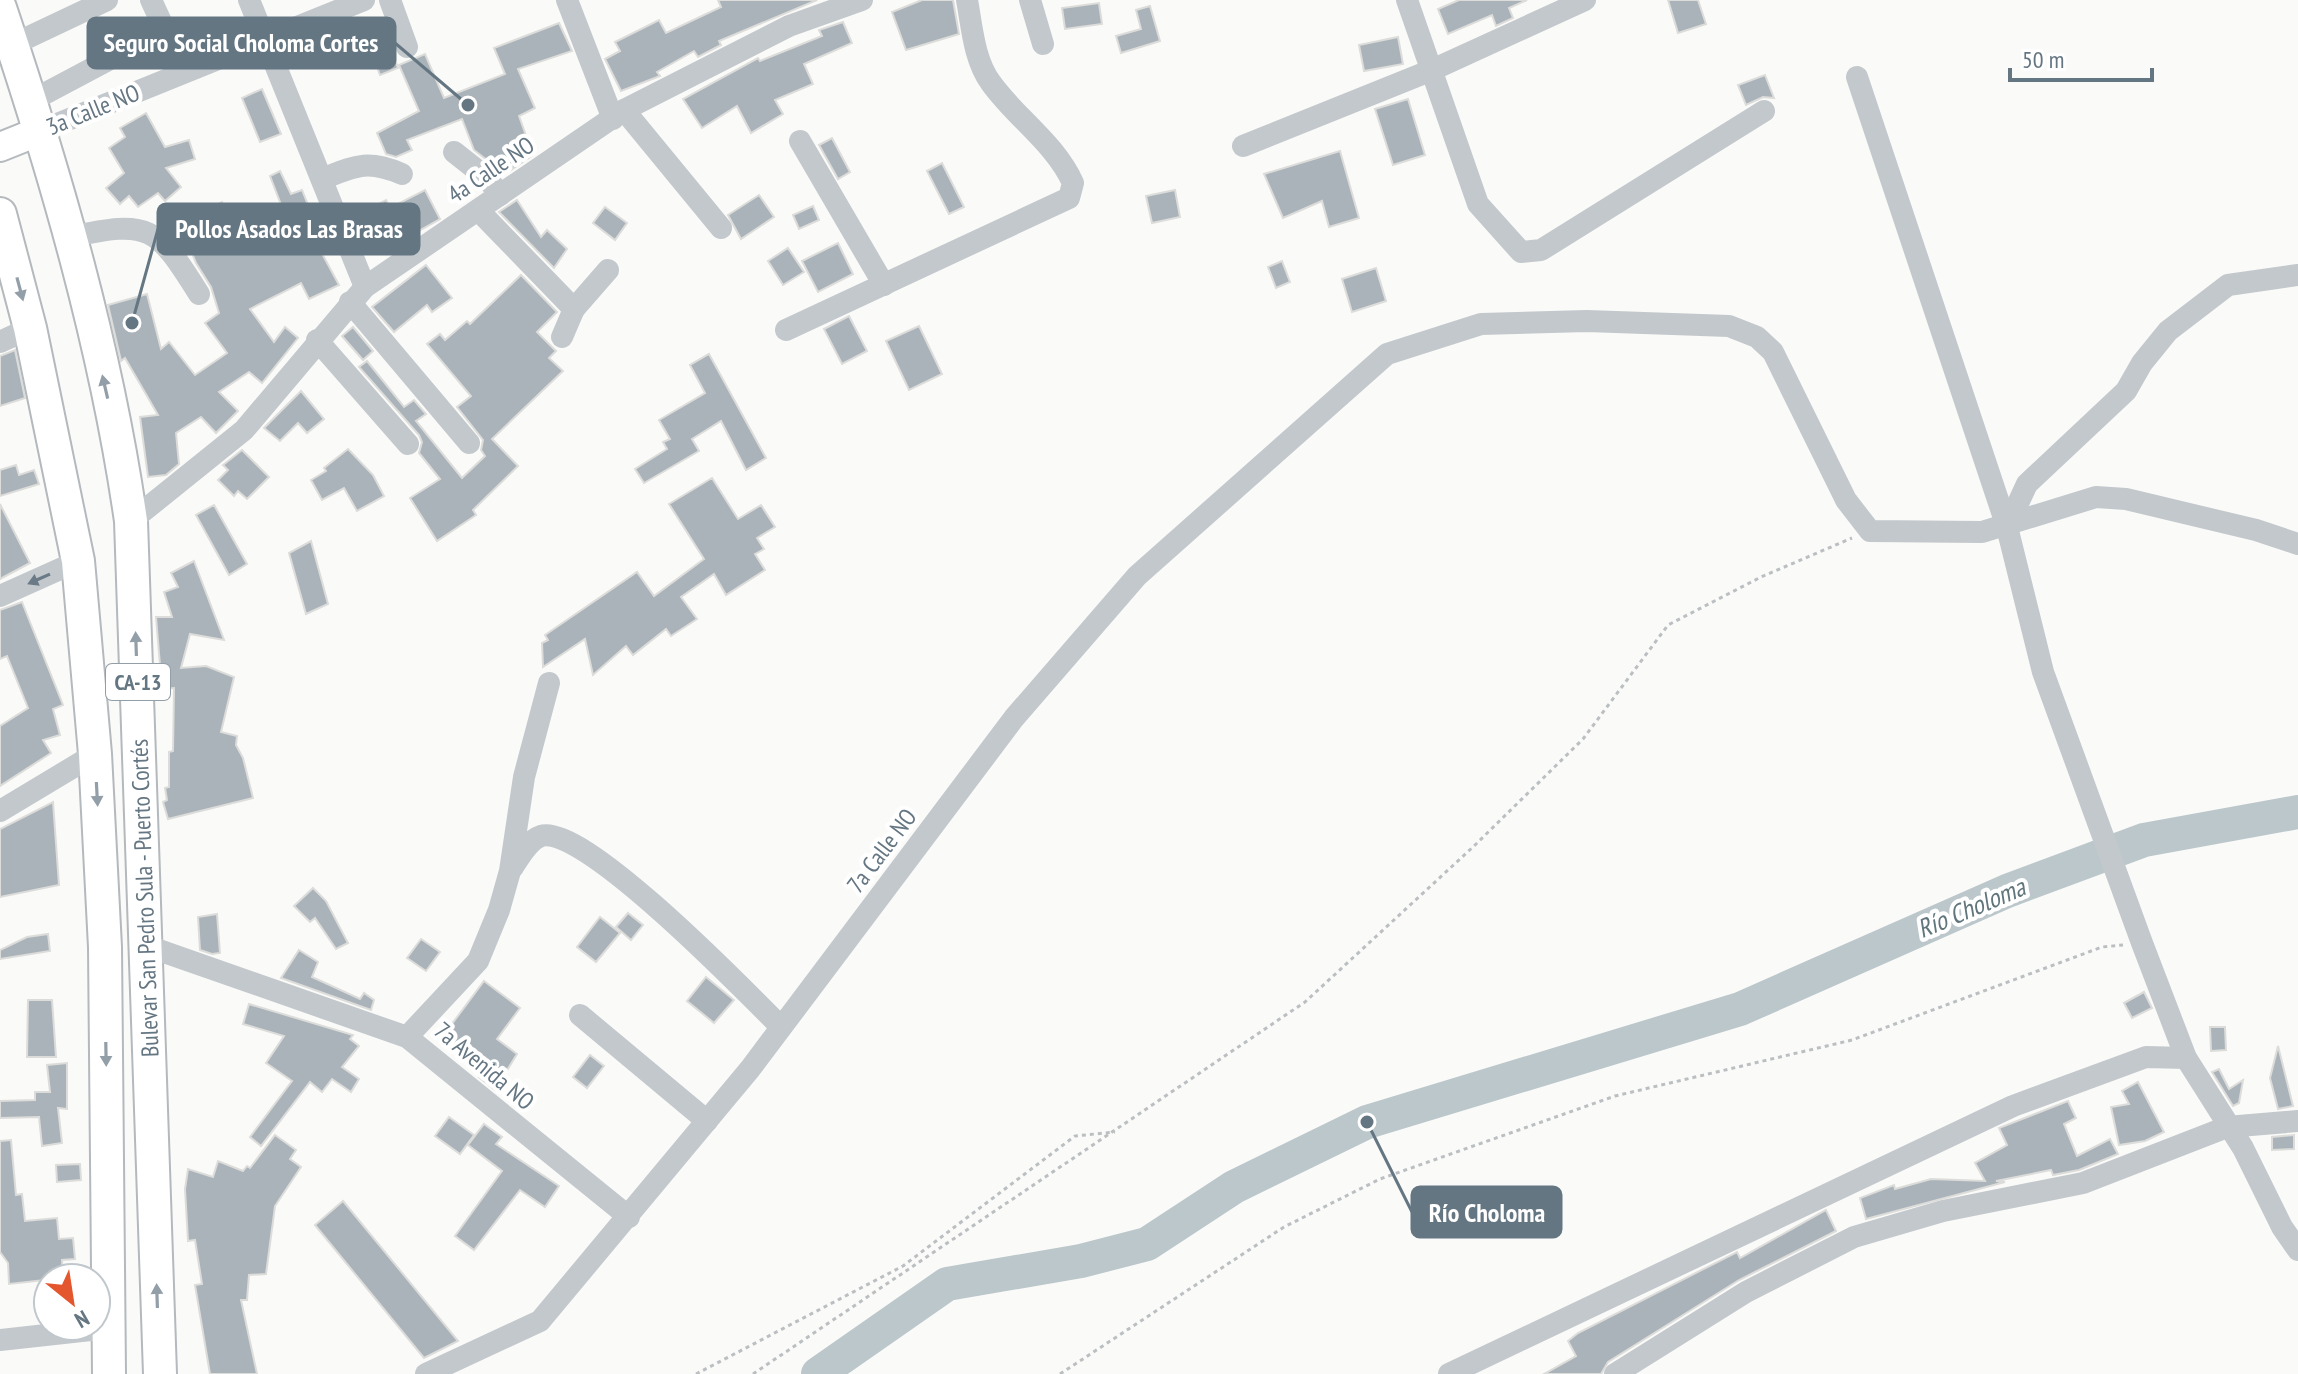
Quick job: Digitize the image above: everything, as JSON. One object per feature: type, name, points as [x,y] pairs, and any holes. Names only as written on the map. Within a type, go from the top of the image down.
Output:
[{"type":"highway","name":"Bulevar San Pedro Sula - Puerto Cortés","points":[[0,8],[71,237],[123,462],[131,521],[160,1374]]},
{"type":"highway","name":"Bulevar San Pedro Sula - Puerto Cortés","points":[[0,214],[30,328],[78,561],[95,754],[105,947],[108,1262]]},
{"type":"highway","name":"Bulevar San Pedro Sula - Puerto Cortés","points":[[109,1342],[109,1374]]},
{"type":"main road","name":"3a Calle NO","points":[[0,147],[34,116]]},
{"type":"street","points":[[12,45],[107,0]]},
{"type":"street","points":[[34,116],[159,33],[163,26],[151,0]]},
{"type":"street","points":[[249,0],[322,179],[357,294],[469,443]]},
{"type":"street","name":"3a Calle NO","points":[[34,116],[266,43],[364,0]]},
{"type":"street","points":[[390,0],[407,47]]},
{"type":"street","points":[[567,0],[618,114],[721,228]]},
{"type":"street","name":"4a Calle NO","points":[[131,521],[244,430],[357,294],[618,114],[789,26],[862,0]]},
{"type":"street","points":[[786,330],[1069,198],[1073,183],[1065,165],[989,81],[978,55],[967,0]]},
{"type":"street","points":[[1030,0],[1043,44]]},
{"type":"street","points":[[1407,0],[1478,204],[1521,252],[1541,250],[1764,111]]},
{"type":"street","points":[[1243,146],[1432,70],[1585,0]]},
{"type":"street","points":[[1857,77],[2007,527],[2043,672],[2142,943],[2186,1058],[2243,1148],[2282,1227],[2298,1250]]},
{"type":"street","points":[[800,141],[884,285]]},
{"type":"street","points":[[454,152],[487,178],[500,195]]},
{"type":"street","points":[[322,179],[365,164],[380,165],[402,174]]},
{"type":"street","points":[[478,210],[574,309]]},
{"type":"street","points":[[71,237],[112,228],[134,227],[152,235],[169,246],[199,294]]},
{"type":"street","points":[[562,337],[574,309],[608,270]]},
{"type":"street","points":[[2007,527],[2027,484],[2126,391],[2168,331],[2228,285],[2298,275]]},
{"type":"street","name":"7a Calle NO","points":[[426,1374],[540,1321],[629,1217],[781,1027],[1014,718],[1130,584],[1387,354],[1481,324],[1587,321],[1729,326],[1757,337],[1773,352],[1846,500],[1870,531]]},
{"type":"street","points":[[0,342],[30,328]]},
{"type":"street","points":[[317,340],[408,444]]},
{"type":"street","points":[[1870,531],[1982,532],[2007,527],[2069,503],[2096,497],[2126,499],[2256,530],[2298,544]]},
{"type":"street","points":[[0,596],[78,561]]},
{"type":"street","points":[[407,1037],[478,961],[499,910],[510,871],[524,777],[549,683]]},
{"type":"street","points":[[0,811],[95,754]]},
{"type":"street","points":[[510,871],[525,849],[541,836],[563,836],[591,853],[680,927],[781,1027]]},
{"type":"street","name":"7a Avenida NO","points":[[147,946],[407,1037],[629,1217]]},
{"type":"street","points":[[580,1015],[707,1121]]},
{"type":"street","points":[[1449,1374],[2013,1106],[2146,1057],[2186,1058]]},
{"type":"street","points":[[1615,1374],[1746,1292],[1854,1237],[1943,1211],[2083,1183],[2227,1127],[2298,1121]]},
{"type":"street","points":[[0,1340],[32,1336]]},
{"type":"path","points":[[753,1374],[1305,1002],[1473,847],[1583,739],[1668,625],[1761,577],[1870,531]]},
{"type":"path","points":[[1060,1374],[1284,1227],[1380,1179],[1615,1096],[1852,1040],[2102,947],[2142,943]]},
{"type":"path","points":[[696,1374],[903,1266],[1075,1136],[1115,1132]]},
{"type":"building","points":[[718,0],[817,0],[719,41],[721,45],[698,57],[694,51],[657,72],[660,76],[621,91],[605,59],[620,51],[615,42],[659,20],[666,33],[721,7]]},
{"type":"building","points":[[922,0],[953,0],[959,34],[906,50],[892,12]]},
{"type":"building","points":[[1459,0],[1527,0],[1509,8],[1513,18],[1496,26],[1492,15],[1448,34],[1438,9]]},
{"type":"building","points":[[1668,0],[1698,0],[1706,24],[1678,33]]},
{"type":"building","points":[[1099,3],[1102,24],[1065,29],[1062,8]]},
{"type":"building","points":[[1150,6],[1160,41],[1121,53],[1116,36],[1141,29],[1136,10]]},
{"type":"building","points":[[381,20],[398,68],[380,75],[362,27]]},
{"type":"building","points":[[843,22],[852,43],[804,64],[813,84],[775,100],[783,114],[751,133],[737,106],[702,128],[683,99],[758,58],[760,61],[822,36],[819,30]]},
{"type":"building","points":[[559,23],[572,51],[518,69],[535,108],[519,116],[533,155],[511,170],[507,158],[492,164],[474,150],[462,119],[407,140],[412,150],[396,157],[386,154],[377,133],[419,111],[399,65],[425,54],[444,98],[505,74],[494,48]]},
{"type":"building","points":[[1398,37],[1403,64],[1364,71],[1359,45]]},
{"type":"building","points":[[1765,75],[1774,98],[1763,97],[1746,105],[1738,85]]},
{"type":"building","points":[[262,89],[281,134],[260,142],[242,98]]},
{"type":"building","points":[[1408,99],[1425,155],[1393,165],[1375,109]]},
{"type":"building","points":[[146,113],[165,147],[189,140],[195,159],[166,168],[181,187],[165,201],[158,193],[138,207],[129,196],[120,204],[106,188],[124,173],[109,148],[125,137],[120,128]]},
{"type":"building","points":[[832,138],[850,172],[838,179],[819,145]]},
{"type":"building","points":[[1340,151],[1359,218],[1329,227],[1322,201],[1283,218],[1264,174]]},
{"type":"building","points":[[942,163],[964,207],[949,214],[927,171]]},
{"type":"building","points":[[280,171],[291,194],[302,190],[308,205],[298,209],[339,285],[309,299],[301,283],[250,309],[274,342],[285,327],[298,338],[262,383],[249,372],[219,392],[238,411],[216,433],[201,417],[176,433],[179,464],[166,475],[148,477],[140,417],[158,415],[125,358],[121,361],[108,305],[147,294],[161,349],[169,342],[195,375],[227,353],[205,323],[219,313],[211,287],[196,263],[179,222],[222,202],[244,251],[290,228],[270,176]]},
{"type":"building","points":[[425,190],[440,219],[379,253],[358,215],[386,200],[390,208]]},
{"type":"building","points":[[1175,190],[1180,217],[1152,223],[1146,196]]},
{"type":"building","points":[[759,195],[774,217],[741,239],[728,215]]},
{"type":"building","points":[[517,200],[541,237],[547,230],[567,249],[554,268],[499,212]]},
{"type":"building","points":[[813,206],[819,220],[799,229],[793,215]]},
{"type":"building","points":[[605,207],[627,223],[615,240],[593,223]]},
{"type":"building","points":[[838,243],[853,274],[818,292],[802,261]]},
{"type":"building","points":[[788,248],[804,272],[783,285],[768,261]]},
{"type":"building","points":[[1282,261],[1290,282],[1276,288],[1268,267]]},
{"type":"building","points":[[426,265],[452,298],[432,312],[427,305],[394,332],[372,307]]},
{"type":"building","points":[[1376,268],[1386,301],[1352,312],[1342,279]]},
{"type":"building","points":[[521,275],[557,312],[537,332],[556,351],[549,358],[563,371],[492,439],[518,466],[473,510],[476,515],[437,541],[410,498],[440,479],[419,453],[422,442],[419,435],[359,367],[367,361],[404,407],[414,400],[426,414],[416,421],[462,478],[485,456],[481,450],[483,440],[457,407],[471,396],[427,344],[440,334],[445,340],[467,321],[470,324]]},
{"type":"building","points":[[849,316],[867,351],[842,364],[824,329]]},
{"type":"building","points":[[919,326],[942,374],[909,390],[886,341]]},
{"type":"building","points":[[353,327],[373,351],[363,360],[342,336]]},
{"type":"building","points":[[15,350],[25,398],[0,406],[0,356]]},
{"type":"building","points":[[709,354],[766,458],[746,470],[721,421],[692,439],[699,451],[644,483],[635,469],[667,449],[663,442],[670,439],[659,420],[705,393],[690,365]]},
{"type":"building","points":[[301,391],[324,419],[307,433],[298,423],[280,441],[264,428]]},
{"type":"building","points":[[348,449],[373,475],[384,496],[357,511],[344,488],[322,500],[311,480],[326,471],[324,468]]},
{"type":"building","points":[[242,450],[269,477],[247,499],[238,491],[234,496],[218,480],[228,470],[223,465]]},
{"type":"building","points":[[16,465],[19,475],[34,470],[39,484],[0,496],[0,470]]},
{"type":"building","points":[[712,478],[738,519],[761,505],[775,527],[757,538],[764,549],[755,554],[765,570],[726,595],[714,574],[681,597],[697,619],[671,636],[666,629],[633,655],[626,646],[593,675],[585,639],[543,667],[542,643],[548,640],[545,635],[637,572],[654,596],[704,559],[669,504]]},
{"type":"building","points":[[0,504],[30,563],[0,579]]},
{"type":"building","points":[[214,505],[247,564],[229,575],[196,515]]},
{"type":"building","points":[[311,541],[328,604],[306,614],[289,553]]},
{"type":"building","points":[[194,561],[224,640],[190,634],[181,668],[206,666],[234,677],[221,732],[237,736],[236,745],[243,758],[253,798],[168,819],[163,802],[167,800],[165,788],[169,787],[169,752],[173,751],[174,688],[162,689],[156,617],[172,617],[164,592],[178,587],[171,573]]},
{"type":"building","points":[[22,602],[63,705],[53,709],[60,735],[43,740],[51,753],[0,786],[0,726],[28,708],[7,656],[0,659],[0,610]]},
{"type":"building","points":[[53,802],[59,885],[0,897],[0,829]]},
{"type":"building","points":[[313,888],[326,901],[348,943],[336,949],[315,918],[310,922],[294,906]]},
{"type":"building","points":[[628,913],[643,925],[631,940],[616,927]]},
{"type":"building","points":[[217,914],[220,953],[212,954],[200,950],[198,917]]},
{"type":"building","points":[[600,917],[620,933],[596,962],[577,947]]},
{"type":"building","points":[[48,934],[50,951],[0,959],[0,950],[27,937]]},
{"type":"building","points":[[421,939],[440,952],[426,971],[407,958]]},
{"type":"building","points":[[299,950],[318,962],[312,977],[360,999],[364,993],[374,1000],[371,1010],[281,978]]},
{"type":"building","points":[[706,977],[734,1000],[714,1023],[687,1001]]},
{"type":"building","points":[[484,981],[520,1008],[497,1039],[517,1054],[495,1090],[479,1077],[483,1072],[440,1040]]},
{"type":"building","points":[[2144,992],[2152,1008],[2132,1018],[2124,1003]]},
{"type":"building","points":[[28,1000],[52,1000],[56,1057],[27,1057]]},
{"type":"building","points":[[249,1004],[353,1035],[350,1039],[359,1046],[342,1067],[359,1079],[351,1092],[332,1079],[322,1092],[310,1082],[261,1146],[250,1137],[292,1081],[266,1063],[284,1036],[243,1024]]},
{"type":"building","points":[[2210,1027],[2225,1027],[2226,1050],[2211,1051]]},
{"type":"building","points":[[2278,1046],[2293,1106],[2278,1109],[2270,1078]]},
{"type":"building","points":[[590,1055],[604,1066],[587,1088],[573,1077]]},
{"type":"building","points":[[67,1063],[67,1109],[58,1108],[62,1143],[42,1146],[39,1117],[0,1118],[0,1101],[35,1100],[35,1092],[50,1092],[47,1065]]},
{"type":"building","points":[[2219,1069],[2229,1089],[2243,1080],[2239,1103],[2233,1106],[2212,1072]]},
{"type":"building","points":[[2138,1082],[2164,1132],[2145,1141],[2119,1145],[2111,1107],[2129,1104],[2122,1091]]},
{"type":"building","points":[[2068,1101],[2076,1118],[2064,1124],[2077,1156],[2110,1139],[2118,1154],[2079,1170],[2053,1175],[2051,1170],[1996,1181],[2005,1182],[1866,1219],[1860,1198],[1894,1185],[1895,1189],[1931,1179],[1985,1181],[1975,1163],[2007,1145],[1999,1128]]},
{"type":"building","points":[[449,1117],[474,1135],[460,1154],[435,1136]]},
{"type":"building","points":[[484,1124],[502,1137],[496,1144],[559,1186],[545,1207],[520,1190],[474,1250],[455,1236],[502,1171],[468,1145]]},
{"type":"building","points":[[275,1135],[296,1150],[290,1159],[301,1167],[275,1206],[266,1274],[249,1275],[247,1300],[241,1300],[257,1374],[210,1374],[195,1285],[202,1284],[195,1240],[188,1241],[185,1189],[188,1169],[213,1177],[218,1161],[243,1171],[247,1166],[250,1168]]},
{"type":"building","points":[[2294,1135],[2294,1149],[2272,1150],[2272,1137]]},
{"type":"building","points":[[11,1140],[16,1195],[22,1194],[25,1221],[57,1218],[59,1239],[73,1238],[75,1259],[32,1262],[32,1281],[9,1284],[8,1263],[0,1252],[0,1141]]},
{"type":"building","points":[[80,1164],[81,1180],[57,1182],[56,1165]]},
{"type":"building","points":[[343,1201],[458,1341],[424,1358],[315,1225]]},
{"type":"building","points":[[1826,1210],[1836,1231],[1739,1280],[1608,1362],[1601,1374],[1544,1374],[1576,1356],[1568,1341],[1578,1333],[1737,1252],[1740,1258]]},
{"type":"waterway","name":"Río Choloma","points":[[818,1374],[947,1284],[1081,1261],[1147,1244],[1234,1187],[1367,1122],[1740,1009],[2007,891],[2144,840],[2298,812]]},
{"type":"place","name":"Seguro Social Choloma Cortes","points":[[468,105]]},
{"type":"place","name":"Pollos Asados Las Brasas","points":[[132,323]]},
{"type":"place","name":"Río Choloma","points":[[1367,1122]]}]
